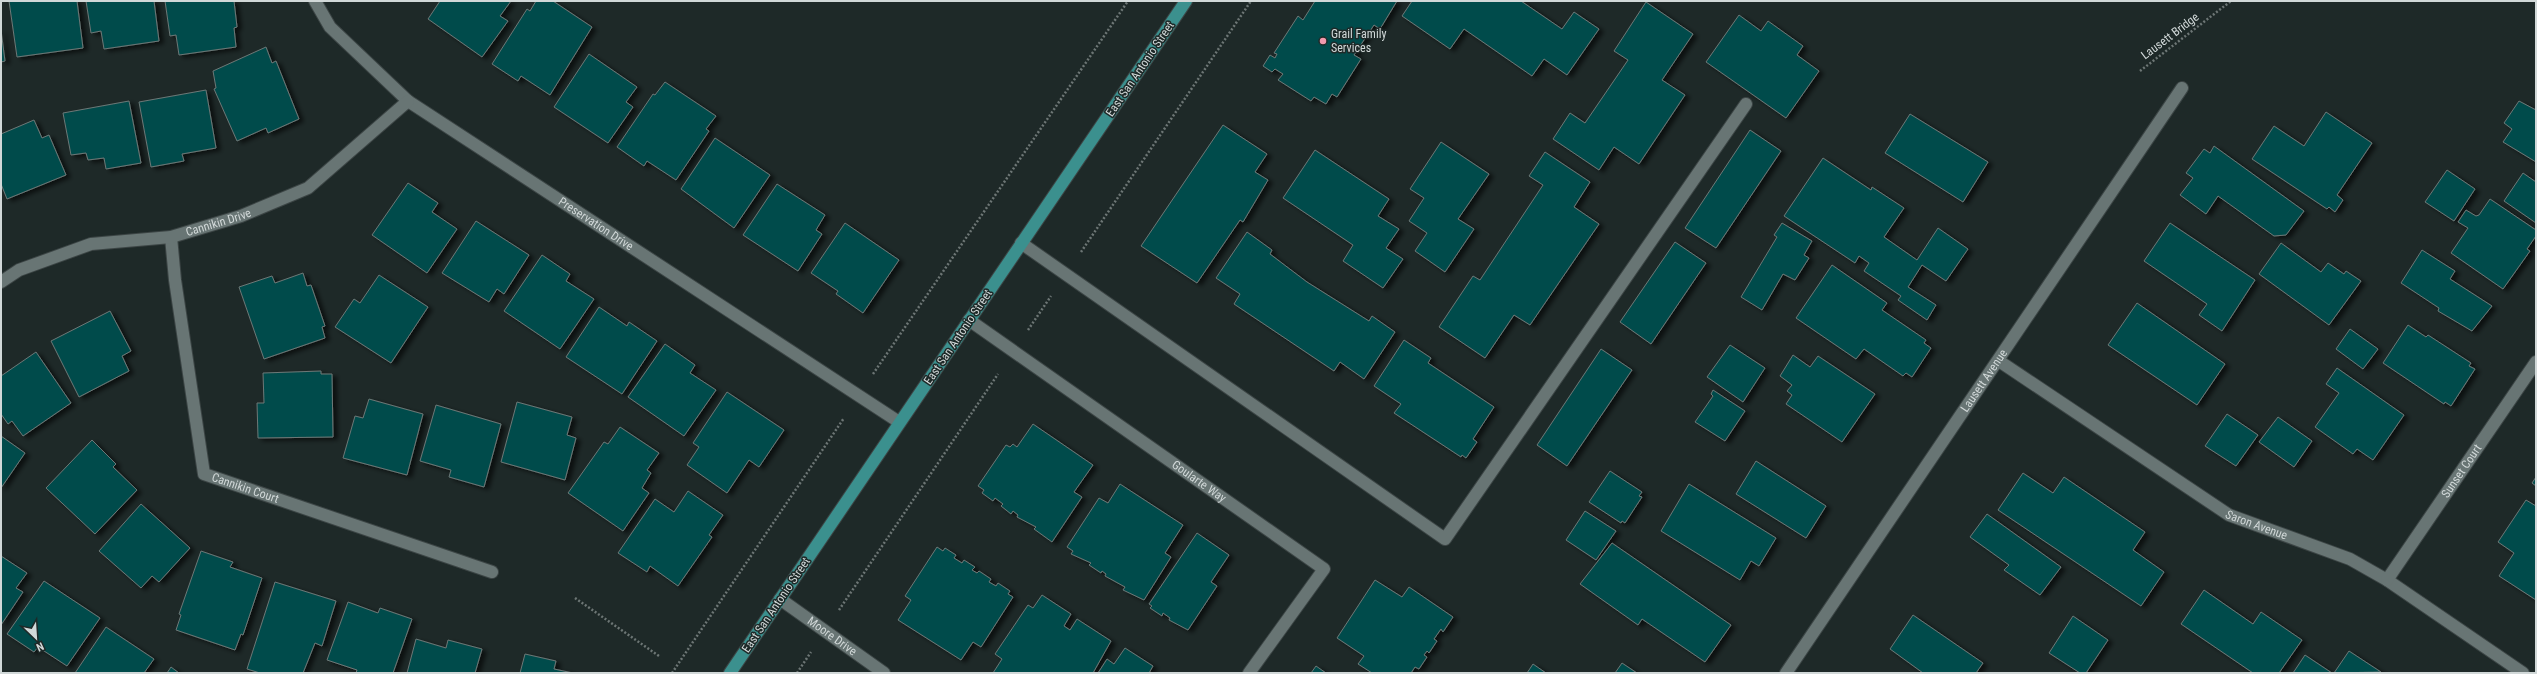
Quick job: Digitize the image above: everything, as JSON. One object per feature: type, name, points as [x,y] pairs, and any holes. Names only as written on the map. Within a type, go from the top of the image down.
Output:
[{"type":"main road","name":"East San Antonio Street","points":[[730,673],[1186,1]]},
{"type":"street","name":"Preservation Drive","points":[[315,1],[330,27],[408,101],[899,422]]},
{"type":"street","name":"Lausett Avenue","points":[[1786,673],[1999,361],[2182,88]]},
{"type":"street","name":"Cannikin Drive","points":[[1,282],[19,270],[91,244],[171,237],[241,216],[308,188],[408,101]]},
{"type":"street","points":[[1022,243],[1445,539],[1746,104]]},
{"type":"street","name":"Cannikin Court","points":[[171,237],[175,280],[204,474],[492,572]]},
{"type":"street","name":"Goularte Way","points":[[969,320],[1324,568],[1249,673]]},
{"type":"street","name":"Saron Avenue","points":[[1999,361],[2229,515],[2350,559],[2387,580],[2523,673]]},
{"type":"street","name":"Sunset Court","points":[[2387,580],[2536,362]]},
{"type":"street","name":"Moore Drive","points":[[780,599],[884,673]]},
{"type":"path","points":[[884,358],[1128,1]]},
{"type":"path","points":[[843,605],[1251,1]]},
{"type":"path","name":"Lausett Bridge","points":[[2140,71],[2231,1]]},
{"type":"path","points":[[672,673],[842,420]]},
{"type":"path","points":[[575,598],[659,656]]},
{"type":"path","points":[[797,673],[814,648]]},
{"type":"building","points":[[9,1],[77,1],[83,48],[17,57]]},
{"type":"building","points":[[86,1],[154,1],[159,41],[104,49],[101,31],[91,33]]},
{"type":"building","points":[[165,1],[234,1],[237,27],[234,28],[236,47],[179,55],[176,35],[170,36]]},
{"type":"building","points":[[440,1],[511,1],[500,16],[508,21],[482,57],[428,19]]},
{"type":"building","points":[[536,1],[553,1],[592,27],[550,95],[521,76],[518,81],[492,64],[527,9],[530,11]]},
{"type":"building","name":"Grail Family Services","points":[[1315,1],[1397,1],[1380,29],[1374,25],[1354,55],[1361,59],[1337,97],[1332,94],[1326,104],[1314,97],[1311,101],[1278,80],[1283,74],[1275,69],[1272,72],[1263,66],[1270,55],[1275,58],[1277,54],[1274,53],[1298,16],[1303,20]]},
{"type":"building","points":[[1412,1],[1521,1],[1562,29],[1574,12],[1599,29],[1567,75],[1544,59],[1532,76],[1464,29],[1450,49],[1402,16]]},
{"type":"building","points":[[1646,2],[1693,34],[1662,80],[1685,95],[1639,164],[1614,147],[1599,170],[1553,139],[1570,113],[1585,123],[1628,60],[1614,51]]},
{"type":"building","points":[[1739,15],[1761,31],[1768,21],[1803,46],[1797,55],[1819,71],[1786,118],[1706,62]]},
{"type":"building","points":[[1,30],[5,61],[1,62]]},
{"type":"building","points":[[266,47],[272,63],[276,61],[299,119],[268,133],[266,128],[237,141],[214,89],[216,88],[213,71]]},
{"type":"building","points":[[589,54],[637,87],[626,102],[633,107],[608,143],[554,107]]},
{"type":"building","points":[[665,82],[716,116],[706,129],[709,131],[676,180],[647,161],[644,166],[617,147],[653,94],[655,95]]},
{"type":"building","points":[[206,90],[216,148],[182,154],[184,161],[151,167],[139,102]]},
{"type":"building","points":[[129,101],[141,163],[106,169],[104,158],[88,160],[86,153],[71,155],[63,113]]},
{"type":"building","points":[[2519,101],[2536,110],[2536,162],[2503,142],[2512,129],[2504,123]]},
{"type":"building","points":[[2326,112],[2372,143],[2337,195],[2343,200],[2335,212],[2329,207],[2327,209],[2252,159],[2274,126],[2304,146]]},
{"type":"building","points":[[1910,114],[1988,162],[1963,202],[1885,153]]},
{"type":"building","points":[[34,120],[42,138],[49,135],[66,175],[7,199],[1,184],[1,134]]},
{"type":"building","points":[[1223,125],[1267,154],[1255,172],[1268,180],[1243,222],[1240,220],[1197,283],[1141,246]]},
{"type":"building","points":[[1750,130],[1781,151],[1716,248],[1685,228]]},
{"type":"building","points":[[715,138],[770,175],[734,228],[681,189]]},
{"type":"building","points":[[1441,142],[1489,174],[1458,219],[1474,229],[1445,272],[1415,251],[1427,233],[1409,221],[1424,198],[1410,189]]},
{"type":"building","points":[[2214,146],[2304,211],[2286,235],[2274,236],[2218,196],[2206,214],[2180,195],[2193,178],[2186,173],[2204,149],[2210,153]]},
{"type":"building","points":[[1315,150],[1389,199],[1378,216],[1399,229],[1386,248],[1403,259],[1383,288],[1343,261],[1353,245],[1283,198]]},
{"type":"building","points":[[1545,152],[1590,182],[1574,207],[1599,224],[1530,325],[1514,315],[1485,358],[1439,327],[1473,276],[1480,280],[1543,185],[1529,176]]},
{"type":"building","points":[[1823,158],[1871,190],[1872,187],[1904,208],[1884,237],[1917,260],[1938,228],[1968,249],[1946,281],[1922,265],[1908,287],[1936,305],[1927,320],[1898,300],[1901,296],[1864,271],[1869,263],[1859,256],[1855,263],[1784,216]]},
{"type":"building","points":[[2447,170],[2475,189],[2454,221],[2425,202]]},
{"type":"building","points":[[2523,173],[2536,182],[2536,223],[2504,201]]},
{"type":"building","points":[[408,183],[438,203],[432,212],[457,229],[427,273],[372,235]]},
{"type":"building","points":[[777,184],[825,215],[816,230],[822,234],[798,271],[743,235]]},
{"type":"building","points":[[2490,199],[2536,230],[2536,236],[2527,249],[2530,251],[2503,289],[2451,253],[2468,228],[2458,222],[2466,210],[2476,216],[2479,215]]},
{"type":"building","points":[[476,221],[529,255],[504,294],[497,289],[489,302],[442,273]]},
{"type":"building","points":[[845,223],[899,260],[863,313],[836,294],[838,291],[811,273]]},
{"type":"building","points":[[1782,223],[1812,241],[1804,255],[1809,258],[1795,280],[1783,274],[1762,310],[1741,297],[1777,237],[1774,235]]},
{"type":"building","points":[[2170,223],[2255,280],[2222,331],[2199,315],[2207,304],[2144,261]]},
{"type":"building","points":[[1247,232],[1272,250],[1270,254],[1307,282],[1369,321],[1372,316],[1395,332],[1364,379],[1340,362],[1334,371],[1234,304],[1240,294],[1216,278]]},
{"type":"building","points":[[1675,242],[1706,263],[1651,344],[1620,322]]},
{"type":"building","points":[[2281,243],[2321,272],[2328,263],[2344,274],[2346,271],[2361,281],[2329,325],[2259,274]]},
{"type":"building","points":[[2422,250],[2455,271],[2450,279],[2492,306],[2472,331],[2438,311],[2439,308],[2401,283]]},
{"type":"building","points":[[542,255],[570,274],[566,281],[594,299],[560,349],[504,311]]},
{"type":"building","points":[[1832,265],[1887,303],[1882,310],[1926,340],[1924,343],[1931,348],[1912,377],[1906,373],[1903,376],[1864,349],[1856,359],[1796,318]]},
{"type":"building","points":[[303,273],[307,286],[311,285],[325,326],[322,327],[325,338],[264,359],[239,287],[272,276],[275,283]]},
{"type":"building","points":[[379,275],[428,307],[391,363],[335,327],[354,299],[360,303]]},
{"type":"building","points":[[2137,303],[2225,364],[2197,405],[2108,345]]},
{"type":"building","points":[[599,307],[627,326],[629,322],[657,341],[622,394],[566,357]]},
{"type":"building","points":[[110,311],[131,351],[122,356],[129,371],[79,397],[51,341]]},
{"type":"building","points":[[2408,325],[2426,337],[2428,335],[2471,363],[2469,366],[2475,369],[2451,406],[2445,402],[2444,404],[2383,363]]},
{"type":"building","points":[[2350,329],[2378,349],[2363,369],[2336,349]]},
{"type":"building","points":[[1404,340],[1431,358],[1428,363],[1494,407],[1473,439],[1477,442],[1466,458],[1462,455],[1461,457],[1394,413],[1401,404],[1374,386]]},
{"type":"building","points":[[665,344],[695,365],[690,373],[716,390],[684,436],[628,397]]},
{"type":"building","points":[[1730,345],[1765,368],[1743,402],[1707,377]]},
{"type":"building","points":[[1601,349],[1632,370],[1567,466],[1537,445]]},
{"type":"building","points":[[36,352],[71,403],[23,436],[12,421],[8,424],[1,414],[1,376]]},
{"type":"building","points":[[1793,355],[1810,367],[1818,356],[1875,394],[1842,442],[1786,404],[1792,395],[1787,391],[1792,385],[1780,376]]},
{"type":"building","points":[[2337,368],[2404,415],[2373,460],[2357,449],[2353,454],[2315,427],[2339,393],[2326,384]]},
{"type":"building","points":[[321,371],[321,374],[332,374],[333,437],[258,438],[257,403],[264,403],[263,373]]},
{"type":"building","points":[[1713,390],[1745,411],[1725,441],[1695,422],[1713,396],[1711,394]]},
{"type":"building","points":[[727,392],[784,430],[759,467],[749,460],[727,493],[687,465],[699,447],[693,443]]},
{"type":"building","points":[[369,399],[423,414],[407,475],[343,458],[355,416],[363,418]]},
{"type":"building","points":[[517,402],[572,417],[567,435],[576,438],[565,480],[501,462]]},
{"type":"building","points":[[436,405],[501,424],[484,487],[449,477],[451,470],[420,461]]},
{"type":"building","points":[[2227,414],[2258,435],[2236,466],[2205,446]]},
{"type":"building","points":[[2278,417],[2312,441],[2294,467],[2259,442]]},
{"type":"building","points":[[1033,424],[1093,465],[1074,492],[1082,497],[1052,542],[1034,529],[1036,527],[1017,517],[1018,515],[1013,511],[1011,514],[1001,506],[1003,504],[995,498],[993,501],[982,493],[984,490],[978,486],[1006,445],[1010,447],[1013,444],[1017,447]]},
{"type":"building","points":[[620,427],[659,453],[647,470],[651,473],[642,488],[649,493],[623,531],[568,493],[604,442],[608,444]]},
{"type":"building","points":[[1,436],[25,453],[1,488]]},
{"type":"building","points":[[92,440],[116,464],[113,467],[137,490],[95,534],[46,488]]},
{"type":"building","points":[[1756,461],[1826,506],[1806,538],[1736,494]]},
{"type":"building","points":[[1610,471],[1642,492],[1639,496],[1642,497],[1625,523],[1622,521],[1621,523],[1589,502]]},
{"type":"building","points":[[2023,473],[2053,493],[2064,477],[2145,532],[2133,550],[2164,572],[2141,606],[1998,510]]},
{"type":"building","points":[[2536,477],[2536,486],[2532,483]]},
{"type":"building","points":[[1120,484],[1183,525],[1165,553],[1171,557],[1144,600],[1123,590],[1125,587],[1105,576],[1106,574],[1102,571],[1101,573],[1089,565],[1091,563],[1071,554],[1073,551],[1067,547],[1099,498],[1108,503]]},
{"type":"building","points":[[1689,484],[1776,538],[1759,566],[1751,561],[1740,580],[1661,531]]},
{"type":"building","points":[[688,491],[723,515],[709,535],[712,537],[678,586],[650,566],[647,572],[618,553],[655,499],[674,512]]},
{"type":"building","points":[[2526,500],[2536,506],[2536,600],[2499,576],[2514,553],[2498,542]]},
{"type":"building","points":[[141,504],[190,548],[159,582],[152,576],[141,588],[99,551]]},
{"type":"building","points":[[1585,511],[1616,531],[1596,560],[1566,540]]},
{"type":"building","points":[[1987,514],[2061,567],[2040,595],[2004,570],[2009,565],[1970,537]]},
{"type":"building","points":[[1197,533],[1229,555],[1211,582],[1217,586],[1188,630],[1169,620],[1170,618],[1163,613],[1162,616],[1150,608],[1152,606],[1149,604]]},
{"type":"building","points":[[1612,543],[1731,625],[1705,662],[1642,619],[1638,625],[1580,584]]},
{"type":"building","points":[[937,547],[943,551],[945,548],[956,555],[954,558],[962,563],[964,560],[975,567],[972,570],[977,573],[979,571],[991,579],[989,582],[996,586],[998,583],[1010,591],[1008,594],[1013,597],[981,647],[973,642],[961,660],[898,620],[911,600],[905,596]]},
{"type":"building","points":[[201,551],[233,562],[230,567],[262,578],[243,635],[241,634],[235,650],[176,630],[181,615],[179,614]]},
{"type":"building","points":[[1,556],[27,573],[16,588],[23,592],[1,625]]},
{"type":"building","points":[[1375,580],[1402,597],[1409,587],[1453,617],[1443,632],[1441,629],[1434,639],[1437,641],[1429,653],[1427,651],[1424,655],[1427,657],[1419,669],[1415,667],[1411,673],[1372,673],[1358,664],[1364,656],[1337,638]]},
{"type":"building","points":[[44,581],[100,618],[67,666],[38,647],[34,652],[7,634]]},
{"type":"building","points":[[275,582],[336,601],[322,646],[315,643],[303,673],[260,673],[247,669]]},
{"type":"building","points":[[2204,590],[2253,624],[2261,612],[2302,640],[2279,673],[2253,673],[2181,624]]},
{"type":"building","points":[[1042,595],[1071,614],[1064,626],[1070,630],[1077,619],[1111,641],[1093,673],[993,673],[1002,659],[995,654],[1028,605],[1033,608]]},
{"type":"building","points":[[348,602],[378,613],[380,608],[412,619],[393,673],[356,673],[357,670],[327,660]]},
{"type":"building","points":[[1913,615],[1983,663],[1976,673],[1923,673],[1890,649]]},
{"type":"building","points":[[2073,616],[2108,640],[2086,673],[2080,673],[2049,653]]},
{"type":"building","points":[[106,627],[154,659],[144,673],[75,673]]},
{"type":"building","points":[[416,639],[446,648],[448,640],[482,649],[475,673],[407,673]]},
{"type":"building","points":[[1125,648],[1153,666],[1149,673],[1098,673],[1107,659],[1114,664]]},
{"type":"building","points":[[2349,651],[2381,672],[2334,673]]},
{"type":"building","points":[[525,654],[556,661],[554,669],[573,673],[520,673]]},
{"type":"building","points":[[2305,655],[2332,673],[2293,673]]},
{"type":"building","points":[[1622,663],[1637,673],[1615,673]]},
{"type":"building","points":[[1533,664],[1546,673],[1527,673]]},
{"type":"building","points":[[1316,666],[1326,673],[1311,673]]},
{"type":"building","points":[[171,667],[179,673],[167,673]]},
{"type":"place","name":"Grail Family Services","points":[[1323,41]]}]
